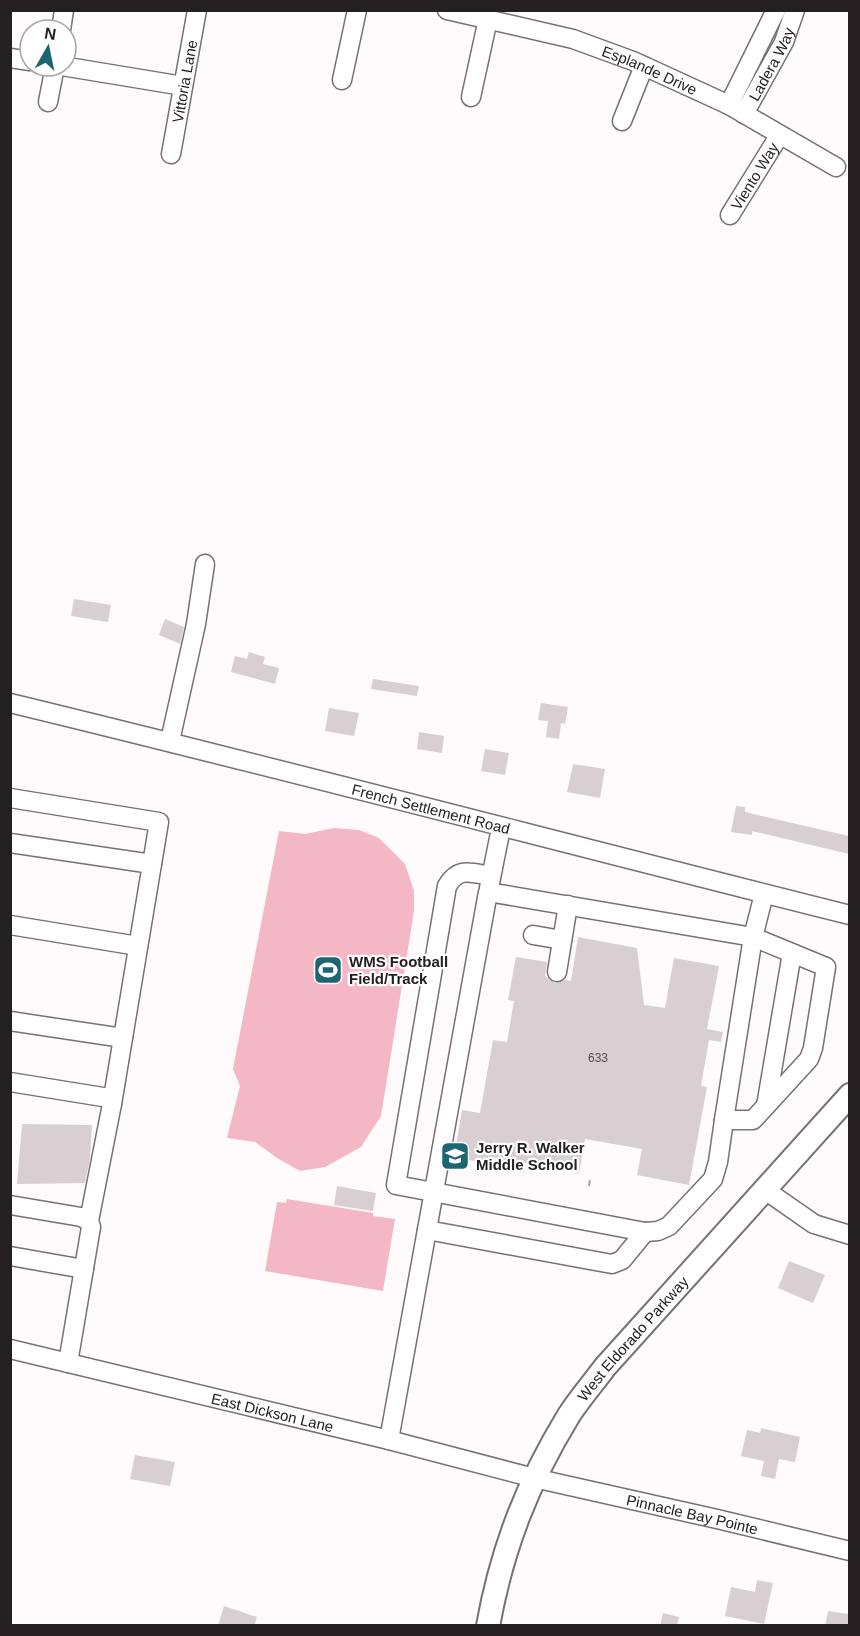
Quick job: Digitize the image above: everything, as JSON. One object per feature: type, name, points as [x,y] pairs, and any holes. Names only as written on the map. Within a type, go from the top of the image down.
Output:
[{"type":"main road","name":"West Eldorado Parkway","points":[[488,1626],[509,1536],[534,1479],[570,1414],[605,1366],[849,1095]]},
{"type":"street","name":"Vittoria Lane","points":[[171,154],[197,10]]},
{"type":"street","points":[[342,80],[357,10]]},
{"type":"street","name":"Esplande Drive","points":[[447,10],[573,39],[644,66],[736,110],[836,167]]},
{"type":"street","name":"Ladera Way","points":[[736,110],[746,70],[776,10]]},
{"type":"street","name":"Ladera Way","points":[[736,110],[762,79],[784,42],[795,10]]},
{"type":"street","points":[[471,97],[488,19]]},
{"type":"street","points":[[622,121],[644,66]]},
{"type":"street","points":[[78,69],[183,86]]},
{"type":"street","points":[[746,70],[762,79]]},
{"type":"street","points":[[48,102],[53,78]]},
{"type":"street","name":"Viento Way","points":[[730,215],[779,136]]},
{"type":"street","points":[[170,741],[196,624],[205,564]]},
{"type":"street","name":"French Settlement Road","points":[[10,703],[170,741],[501,828],[849,915]]},
{"type":"street","points":[[10,798],[159,822],[112,1104],[89,1221],[91,1227],[68,1363]]},
{"type":"street","points":[[389,1440],[501,828]]},
{"type":"street","points":[[10,843],[152,864]]},
{"type":"street","points":[[724,1120],[753,1120],[809,1059],[826,967],[753,937],[568,905],[490,884],[463,871],[453,876],[447,886],[396,1185],[645,1232],[658,1231],[669,1226],[712,1179],[718,1162],[724,1120],[753,937],[764,894]]},
{"type":"street","points":[[557,972],[568,905]]},
{"type":"street","points":[[10,925],[138,946]]},
{"type":"street","points":[[533,935],[562,940]]},
{"type":"street","points":[[766,1106],[792,953]]},
{"type":"street","points":[[10,1020],[123,1038]]},
{"type":"street","points":[[10,1082],[109,1098],[112,1104]]},
{"type":"street","points":[[765,1190],[814,1224],[849,1235]]},
{"type":"street","points":[[10,1205],[81,1217],[89,1221]]},
{"type":"street","points":[[427,1230],[612,1264],[622,1260],[645,1232]]},
{"type":"street","points":[[10,1256],[84,1269]]},
{"type":"street","name":"East Dickson Lane","points":[[10,1349],[389,1440],[534,1479]]},
{"type":"street","name":"Pinnacle Bay Pointe","points":[[534,1479],[849,1551]]},
{"type":"path","points":[[589,1186],[590,1179]]},
{"type":"shaded area","name":"WMS Football Field/Track","points":[[334,828],[359,830],[379,838],[405,864],[414,891],[414,911],[381,1116],[361,1147],[325,1167],[300,1171],[255,1142],[227,1138],[240,1086],[233,1069],[279,831],[305,834]]},
{"type":"shaded area","points":[[287,1199],[373,1213],[373,1216],[395,1219],[383,1291],[265,1271],[277,1202],[286,1203]]},
{"type":"building","points":[[74,599],[111,605],[108,622],[71,616]]},
{"type":"building","points":[[165,619],[184,627],[180,644],[159,635]]},
{"type":"building","points":[[249,652],[265,657],[263,664],[279,668],[275,684],[231,672],[235,656],[247,659]]},
{"type":"building","points":[[373,679],[419,686],[417,696],[371,689]]},
{"type":"building","points":[[541,703],[568,707],[565,724],[561,723],[559,739],[546,737],[548,721],[538,720]]},
{"type":"building","points":[[329,708],[359,713],[354,736],[325,731]]},
{"type":"building","points":[[419,732],[444,736],[442,753],[417,749]]},
{"type":"building","points":[[485,749],[509,753],[505,775],[481,771]]},
{"type":"building","points":[[573,764],[605,769],[600,798],[567,792]]},
{"type":"building","points":[[736,806],[745,807],[745,812],[849,836],[849,854],[752,831],[752,835],[731,832]]},
{"type":"building","name":"Jerry R. Walker Middle School","points":[[578,937],[637,948],[644,1005],[665,1008],[674,958],[719,966],[707,1029],[723,1032],[721,1042],[709,1040],[701,1086],[707,1087],[689,1185],[637,1175],[642,1149],[585,1139],[579,1173],[491,1157],[490,1164],[454,1157],[462,1110],[480,1113],[493,1040],[507,1042],[514,1001],[508,1000],[516,957],[547,962],[545,976],[555,983],[571,981]]},
{"type":"building","points":[[22,1124],[92,1125],[90,1158],[85,1183],[17,1184]]},
{"type":"building","points":[[337,1186],[376,1193],[373,1211],[334,1205]]},
{"type":"building","points":[[789,1261],[825,1275],[813,1303],[778,1288]]},
{"type":"building","points":[[761,1428],[800,1437],[795,1462],[779,1459],[775,1479],[761,1476],[764,1461],[741,1456],[747,1430],[760,1433]]},
{"type":"building","points":[[135,1455],[175,1462],[170,1486],[130,1479]]},
{"type":"building","points":[[757,1580],[773,1583],[764,1624],[725,1616],[731,1587],[755,1592]]},
{"type":"building","points":[[224,1606],[257,1617],[254,1626],[218,1626]]},
{"type":"building","points":[[828,1611],[849,1614],[849,1626],[825,1626]]},
{"type":"building","points":[[663,1613],[679,1617],[677,1626],[660,1626]]},
{"type":"place","name":"WMS Football Field/Track","points":[[328,970]]},
{"type":"place","name":"Jerry R. Walker Middle School","points":[[455,1156]]}]
